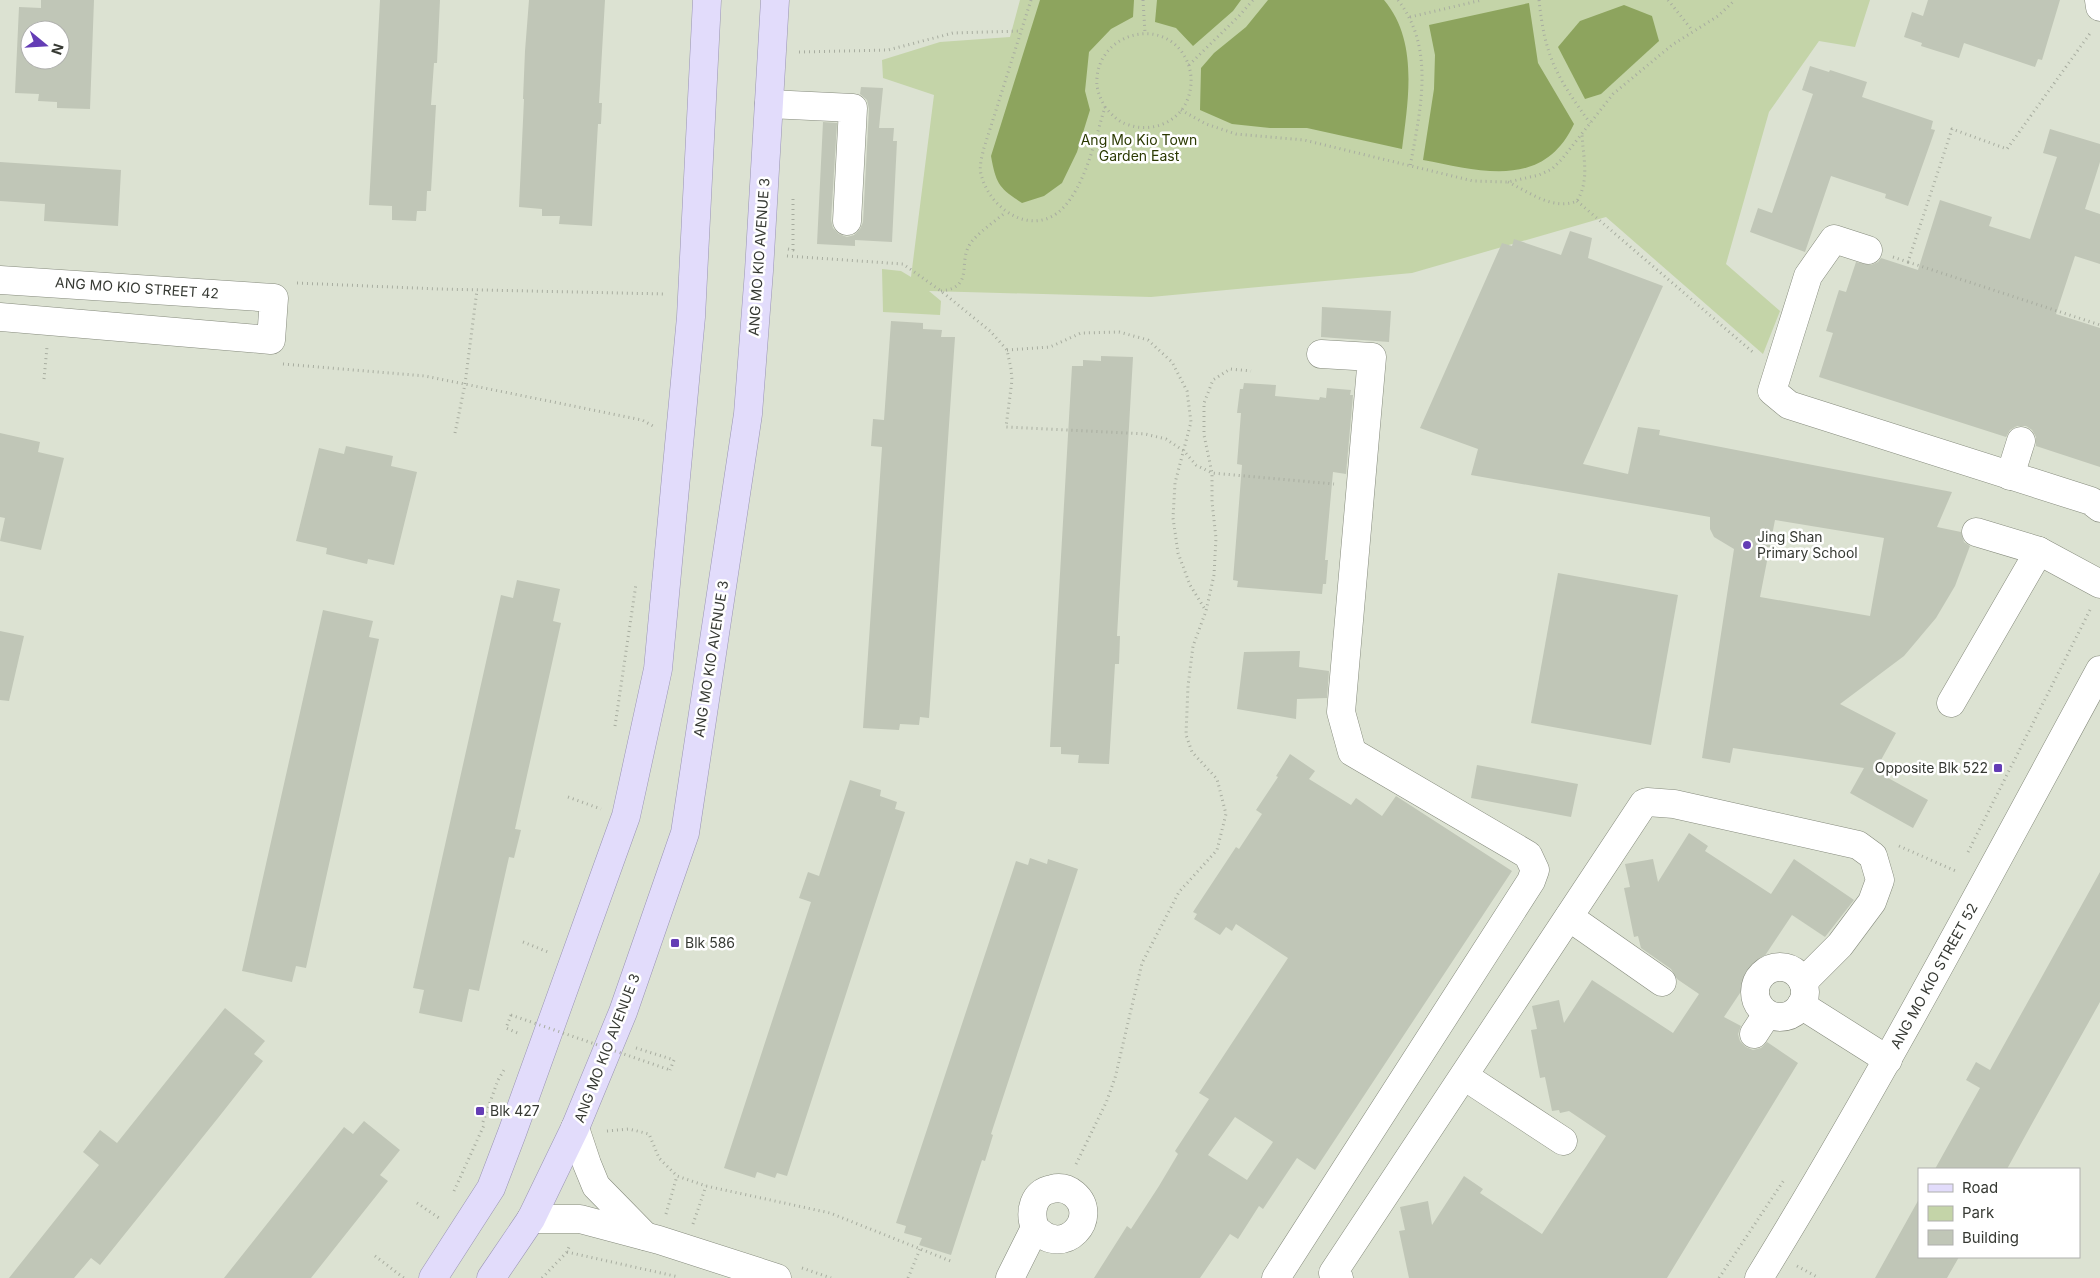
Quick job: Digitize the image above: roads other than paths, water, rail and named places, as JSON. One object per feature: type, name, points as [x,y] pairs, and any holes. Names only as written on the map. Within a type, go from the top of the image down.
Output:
[{"type":"main road","points":[[433,1278],[491,1188],[512,1133],[626,816],[654,687],[659,659],[691,317],[707,0]]},
{"type":"main road","name":"ANG MO KIO AVENUE 3","points":[[491,1278],[531,1219],[575,1128],[623,1012],[685,834],[748,414],[769,104],[774,0]]},
{"type":"street","points":[[769,104],[853,108],[847,221]]},
{"type":"street","points":[[1868,250],[1834,239],[1808,276],[1772,391],[1789,406],[2010,476],[2097,501]]},
{"type":"street","name":"ANG MO KIO STREET 42","points":[[0,280],[285,290],[271,340],[0,317]]},
{"type":"street","points":[[1276,1278],[1520,898],[1535,870],[1528,855],[1352,752],[1341,712],[1372,357],[1321,354]]},
{"type":"street","points":[[2010,476],[2021,441]]},
{"type":"street","points":[[1976,532],[2040,551],[2096,595]]},
{"type":"street","points":[[1952,703],[2040,551]]},
{"type":"street","name":"ANG MO KIO STREET 52","points":[[1759,1278],[1820,1179],[1888,1060],[2100,670]]},
{"type":"street","points":[[1340,1278],[1333,1273],[1644,803],[1674,804],[1858,845],[1873,856],[1880,880],[1872,902],[1802,994],[1795,1012],[1786,1017],[1776,1017],[1760,1024],[1759,1006],[1755,994],[1757,983],[1764,974],[1774,968],[1786,968],[1796,973],[1802,994],[1888,1060]]},
{"type":"street","points":[[1569,917],[1662,982]]},
{"type":"street","points":[[1464,1076],[1563,1141]]},
{"type":"street","points":[[575,1128],[586,1164],[596,1186],[645,1236]]},
{"type":"street","points":[[1010,1278],[1035,1228],[1032,1220],[1034,1202],[1047,1190],[1064,1189],[1078,1197],[1083,1212],[1079,1228],[1067,1238],[1049,1239],[1035,1228]]},
{"type":"street","points":[[531,1219],[580,1219],[645,1236],[777,1278]]},
{"type":"place","name":"Jing Shan Primary School","points":[[1747,545]]},
{"type":"place","name":"Opposite Blk 522","points":[[1998,768]]},
{"type":"place","name":"Blk 586","points":[[675,943]]},
{"type":"place","name":"Blk 427","points":[[480,1111]]},
{"type":"park label","name":"Ang Mo Kio Town Garden East","points":[[1139,148]]}]
